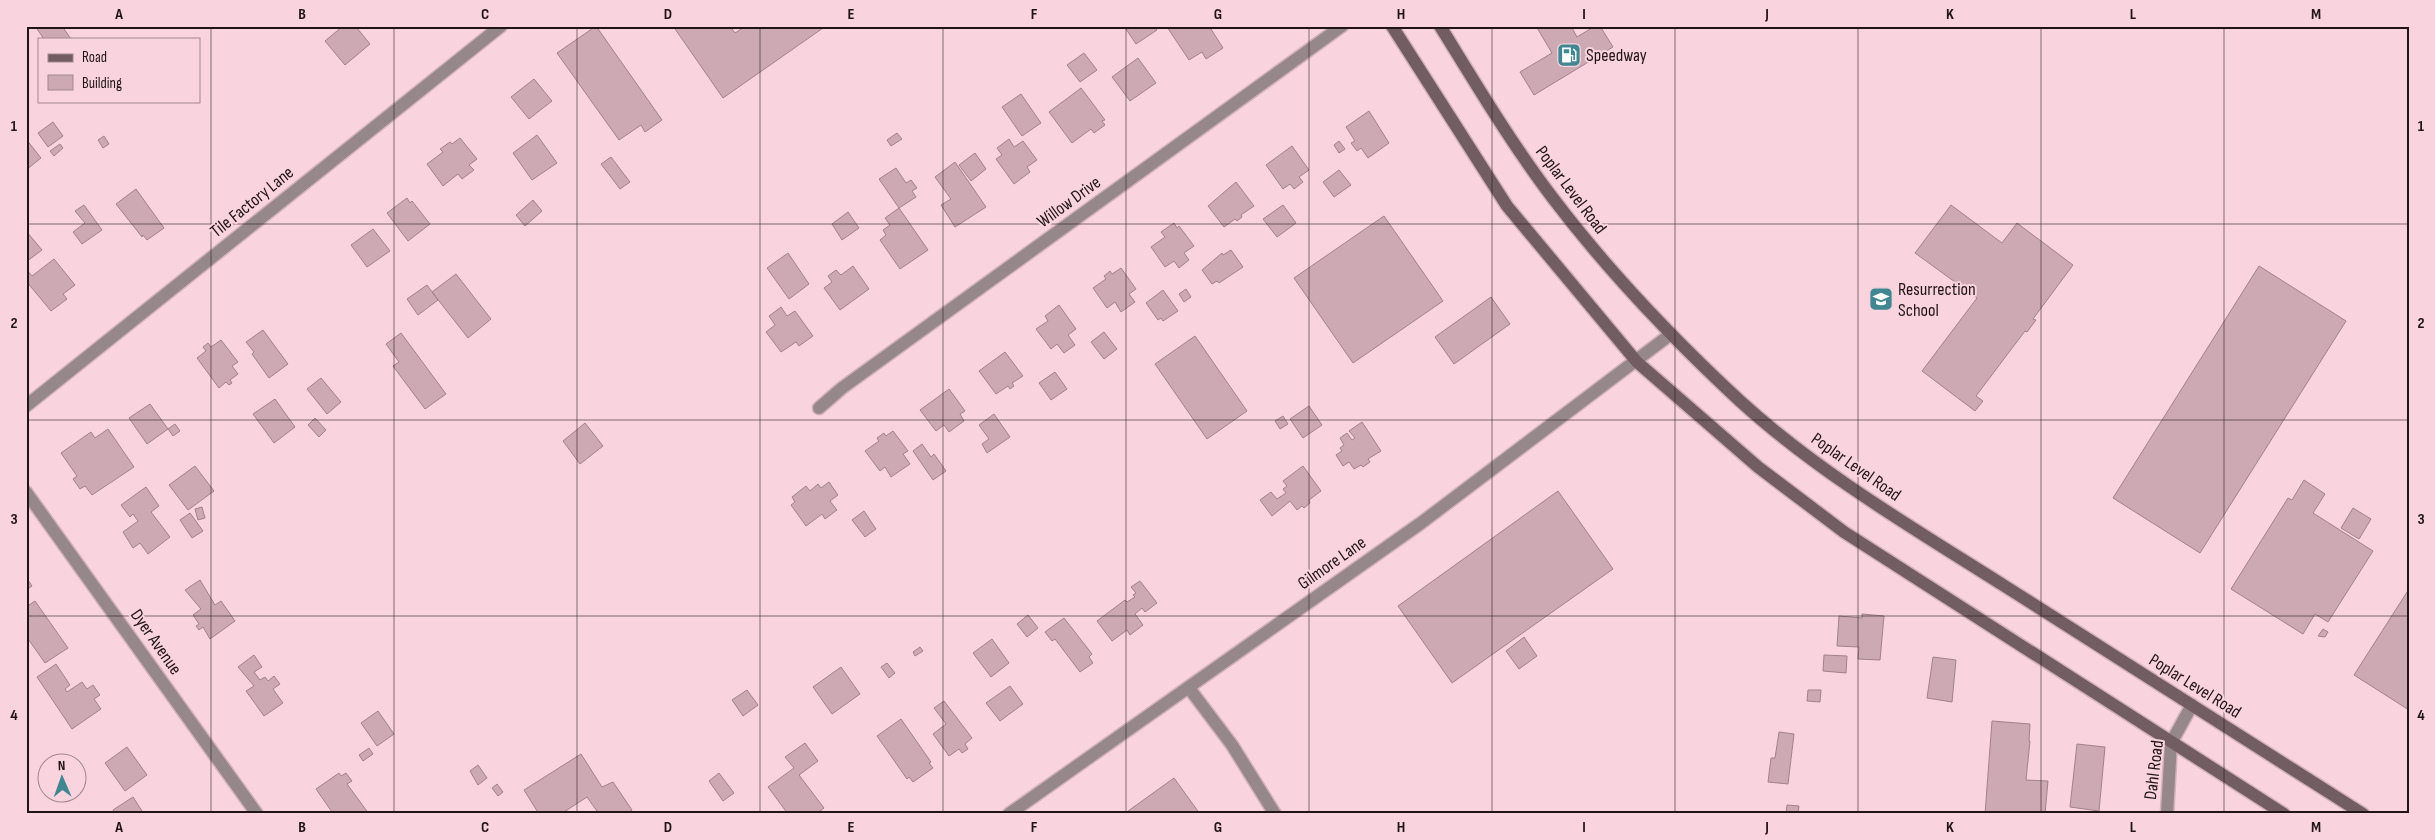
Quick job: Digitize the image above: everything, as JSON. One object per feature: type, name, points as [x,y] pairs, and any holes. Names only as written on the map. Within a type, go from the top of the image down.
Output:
[{"type":"main road","points":[[1392,26],[1507,206],[1637,362],[1758,467],[1844,532],[2284,814]]},
{"type":"main road","name":"Poplar Level Road","points":[[1440,26],[1506,131],[1550,195],[1606,265],[1671,334],[1743,403],[1812,458],[1891,514],[2363,814]]},
{"type":"street","name":"Tile Factory Lane","points":[[26,406],[500,26]]},
{"type":"street","name":"Willow Drive","points":[[819,408],[842,388],[1342,26]]},
{"type":"street","name":"Gilmore Lane","points":[[1009,814],[1189,688],[1302,604],[1421,522],[1637,362],[1671,334]]},
{"type":"street","name":"Dyer Avenue","points":[[26,492],[256,814]]},
{"type":"street","points":[[1189,688],[1232,745],[1276,814]]},
{"type":"street","name":"Dahl Road","points":[[2166,814],[2171,743],[2192,705]]},
{"type":"building","points":[[35,26],[62,26],[70,38],[43,38]]},
{"type":"building","points":[[343,26],[359,26],[357,28],[370,44],[345,65],[325,41]]},
{"type":"building","points":[[596,26],[662,120],[645,132],[641,125],[619,140],[557,53]]},
{"type":"building","points":[[673,26],[730,26],[735,33],[746,26],[823,28],[723,98]]},
{"type":"building","points":[[1124,26],[1154,26],[1157,30],[1136,44]]},
{"type":"building","points":[[1209,26],[1223,48],[1206,59],[1202,52],[1189,60],[1167,27]]},
{"type":"building","points":[[1536,26],[1571,26],[1577,37],[1595,26],[1600,26],[1613,47],[1534,95],[1520,72],[1552,53]]},
{"type":"building","points":[[1084,53],[1097,70],[1080,82],[1067,65]]},
{"type":"building","points":[[1138,58],[1156,83],[1130,101],[1112,77]]},
{"type":"building","points":[[534,79],[552,101],[529,119],[511,97]]},
{"type":"building","points":[[1081,88],[1105,120],[1102,121],[1105,125],[1094,133],[1091,129],[1072,143],[1049,112]]},
{"type":"building","points":[[1021,94],[1041,123],[1022,136],[1002,107]]},
{"type":"building","points":[[1369,111],[1389,143],[1368,158],[1361,148],[1357,151],[1351,143],[1355,141],[1346,127]]},
{"type":"building","points":[[53,122],[63,136],[48,147],[38,133]]},
{"type":"building","points":[[897,133],[902,139],[891,146],[887,140]]},
{"type":"building","points":[[537,135],[557,163],[532,180],[513,153]]},
{"type":"building","points":[[104,136],[109,144],[103,148],[98,140]]},
{"type":"building","points":[[460,138],[477,159],[469,165],[474,170],[462,179],[458,174],[443,186],[427,164],[443,152],[440,149]]},
{"type":"building","points":[[26,139],[41,158],[26,170]]},
{"type":"building","points":[[1009,139],[1014,147],[1023,141],[1037,160],[1027,167],[1030,172],[1014,184],[996,159],[1002,155],[997,148]]},
{"type":"building","points":[[1339,141],[1345,149],[1339,153],[1334,145]]},
{"type":"building","points":[[60,144],[63,148],[54,156],[50,151]]},
{"type":"building","points":[[1292,146],[1309,170],[1299,177],[1303,182],[1294,189],[1290,184],[1283,189],[1266,165]]},
{"type":"building","points":[[975,153],[986,169],[971,181],[959,165]]},
{"type":"building","points":[[611,157],[630,182],[620,189],[601,164]]},
{"type":"building","points":[[955,162],[986,207],[955,227],[941,205],[951,199],[935,177]]},
{"type":"building","points":[[896,168],[906,183],[911,180],[917,188],[912,191],[916,197],[899,208],[879,179]]},
{"type":"building","points":[[1339,170],[1351,185],[1334,197],[1323,182]]},
{"type":"building","points":[[1236,182],[1254,206],[1241,215],[1242,217],[1237,221],[1235,219],[1224,227],[1208,206]]},
{"type":"building","points":[[136,189],[164,228],[147,240],[143,235],[142,237],[116,204]]},
{"type":"building","points":[[407,198],[410,203],[412,201],[430,224],[408,241],[387,213]]},
{"type":"building","points":[[533,200],[542,211],[525,226],[516,215]]},
{"type":"building","points":[[84,205],[102,230],[82,244],[73,232],[85,223],[75,211]]},
{"type":"building","points":[[1283,205],[1296,223],[1277,237],[1263,219]]},
{"type":"building","points":[[1951,205],[2002,243],[2017,223],[2073,265],[2033,319],[2036,320],[2027,332],[2025,331],[1976,396],[1983,401],[1975,411],[1922,371],[1977,298],[1915,253]]},
{"type":"building","points":[[899,208],[928,250],[900,269],[880,240],[886,235],[883,230],[890,225],[885,218]]},
{"type":"building","points":[[848,212],[859,228],[842,240],[832,224]]},
{"type":"building","points":[[1384,216],[1443,301],[1353,363],[1294,278]]},
{"type":"building","points":[[1174,223],[1177,228],[1179,226],[1194,246],[1184,253],[1189,260],[1179,268],[1174,261],[1165,267],[1151,247],[1165,237],[1161,232]]},
{"type":"building","points":[[373,229],[390,251],[367,267],[351,245]]},
{"type":"building","points":[[26,233],[42,250],[26,262]]},
{"type":"building","points":[[1231,250],[1243,267],[1219,283],[1217,281],[1212,284],[1202,270],[1222,253],[1223,255]]},
{"type":"building","points":[[788,253],[809,284],[789,299],[767,268]]},
{"type":"building","points":[[54,259],[75,285],[63,294],[67,299],[51,311],[26,281],[26,269],[32,276]]},
{"type":"building","points":[[853,266],[869,289],[840,310],[824,288],[832,282],[828,276],[836,270],[841,275]]},
{"type":"building","points":[[2259,266],[2346,321],[2200,553],[2113,498]]},
{"type":"building","points":[[1121,268],[1136,289],[1129,294],[1135,302],[1121,312],[1115,302],[1107,308],[1093,288],[1106,279],[1104,276],[1110,271],[1112,274]]},
{"type":"building","points":[[456,274],[491,319],[468,338],[432,292]]},
{"type":"building","points":[[427,285],[438,300],[418,315],[407,299]]},
{"type":"building","points":[[1186,289],[1191,297],[1184,302],[1179,294]]},
{"type":"building","points":[[1163,290],[1178,311],[1163,321],[1161,318],[1158,320],[1146,303]]},
{"type":"building","points":[[1491,297],[1510,324],[1454,364],[1435,337]]},
{"type":"building","points":[[1059,305],[1076,329],[1068,335],[1075,345],[1064,353],[1057,344],[1051,349],[1036,329],[1048,321],[1045,316]]},
{"type":"building","points":[[781,307],[787,316],[795,311],[813,336],[799,346],[796,342],[781,352],[766,332],[775,325],[769,316]]},
{"type":"building","points":[[263,330],[288,364],[269,378],[246,342]]},
{"type":"building","points":[[1104,332],[1117,349],[1104,359],[1091,342]]},
{"type":"building","points":[[401,333],[446,394],[425,409],[393,366],[399,362],[386,344]]},
{"type":"building","points":[[1195,336],[1247,411],[1207,439],[1155,364]]},
{"type":"building","points":[[221,340],[238,362],[232,366],[238,374],[230,380],[232,383],[229,385],[226,382],[219,388],[197,358],[206,351],[203,347],[208,343],[211,347]]},
{"type":"building","points":[[1005,352],[1023,376],[1012,383],[1014,386],[1010,389],[1008,386],[996,394],[979,371]]},
{"type":"building","points":[[1055,372],[1067,389],[1051,400],[1039,383]]},
{"type":"building","points":[[321,378],[341,402],[327,414],[307,389]]},
{"type":"building","points":[[949,389],[965,411],[960,414],[964,421],[949,432],[944,425],[936,431],[920,410]]},
{"type":"building","points":[[275,399],[295,427],[274,443],[253,414]]},
{"type":"building","points":[[150,404],[168,429],[147,444],[129,418]]},
{"type":"building","points":[[1309,406],[1322,425],[1303,438],[1290,419]]},
{"type":"building","points":[[994,414],[1010,437],[987,453],[982,444],[989,439],[979,425]]},
{"type":"building","points":[[1283,416],[1288,424],[1280,429],[1275,421]]},
{"type":"building","points":[[315,418],[326,430],[319,437],[308,425]]},
{"type":"building","points":[[1362,422],[1381,451],[1368,459],[1370,462],[1363,467],[1361,465],[1354,469],[1349,462],[1343,466],[1336,455],[1342,451],[1340,448],[1344,445],[1340,438],[1347,433],[1352,440],[1355,438],[1349,431]]},
{"type":"building","points":[[585,423],[603,446],[580,464],[563,441]]},
{"type":"building","points":[[175,424],[180,431],[173,436],[168,429]]},
{"type":"building","points":[[108,429],[134,467],[92,495],[85,486],[80,489],[73,479],[77,476],[61,453],[91,432],[95,438]]},
{"type":"building","points":[[893,431],[908,451],[903,454],[910,464],[891,477],[885,467],[880,471],[865,451],[879,441],[877,438],[884,433],[886,436]]},
{"type":"building","points":[[922,444],[931,457],[934,454],[946,471],[933,480],[913,451]]},
{"type":"building","points":[[195,466],[214,491],[188,510],[169,485]]},
{"type":"building","points":[[1303,466],[1321,491],[1309,500],[1310,503],[1304,508],[1302,506],[1297,510],[1290,501],[1272,516],[1260,500],[1271,492],[1277,499],[1286,493],[1283,489],[1287,486],[1283,481]]},
{"type":"building","points":[[2304,480],[2325,494],[2313,513],[2373,551],[2328,622],[2315,614],[2303,634],[2231,589],[2288,498],[2292,500]]},
{"type":"building","points":[[829,482],[838,495],[830,501],[837,510],[825,519],[822,514],[806,526],[791,505],[795,502],[792,497],[806,486],[810,491],[818,484],[821,488]]},
{"type":"building","points":[[146,487],[159,506],[151,512],[170,537],[148,554],[140,543],[133,548],[123,532],[138,521],[133,514],[130,517],[121,505]]},
{"type":"building","points":[[1558,491],[1613,569],[1452,683],[1398,606]]},
{"type":"building","points":[[202,507],[205,518],[198,520],[195,509]]},
{"type":"building","points":[[2353,508],[2371,519],[2359,539],[2341,528]]},
{"type":"building","points":[[864,511],[876,529],[865,537],[852,520]]},
{"type":"building","points":[[190,513],[203,531],[192,538],[180,520]]},
{"type":"building","points":[[26,577],[32,586],[26,590]]},
{"type":"building","points":[[200,580],[215,605],[221,601],[235,621],[210,639],[203,627],[199,630],[196,626],[199,624],[193,615],[201,609],[185,590]]},
{"type":"building","points":[[1140,581],[1157,603],[1145,612],[1142,608],[1135,614],[1143,625],[1130,635],[1127,630],[1112,641],[1097,621],[1125,600],[1127,602],[1135,597],[1133,595],[1136,593],[1131,587]]},
{"type":"building","points":[[2409,589],[2409,710],[2354,675]]},
{"type":"building","points":[[35,601],[68,648],[45,663],[26,636],[26,607]]},
{"type":"building","points":[[1862,614],[1884,616],[1880,660],[1858,659],[1859,647],[1837,646],[1839,616],[1862,618]]},
{"type":"building","points":[[1028,615],[1038,628],[1027,637],[1017,624]]},
{"type":"building","points":[[1064,618],[1092,654],[1089,657],[1093,663],[1080,672],[1055,639],[1052,641],[1045,632]]},
{"type":"building","points":[[2323,629],[2328,632],[2325,637],[2318,636]]},
{"type":"building","points":[[1524,637],[1537,656],[1519,669],[1506,651]]},
{"type":"building","points":[[992,639],[1009,663],[991,677],[973,653]]},
{"type":"building","points":[[920,647],[923,651],[915,656],[913,652]]},
{"type":"building","points":[[254,655],[262,667],[254,672],[260,680],[265,677],[268,681],[274,676],[280,684],[273,689],[283,703],[264,716],[246,691],[254,686],[238,667]]},
{"type":"building","points":[[1824,655],[1847,656],[1846,673],[1823,671]]},
{"type":"building","points":[[1933,657],[1956,660],[1952,702],[1927,698]]},
{"type":"building","points":[[887,663],[895,673],[889,678],[881,667]]},
{"type":"building","points":[[56,664],[70,685],[65,689],[67,692],[82,682],[87,689],[93,685],[100,695],[94,699],[101,709],[72,729],[37,677]]},
{"type":"building","points":[[841,667],[860,694],[832,714],[813,687]]},
{"type":"building","points":[[1010,686],[1023,704],[1000,721],[986,703]]},
{"type":"building","points":[[747,690],[758,705],[743,716],[732,700]]},
{"type":"building","points":[[1808,690],[1821,690],[1820,702],[1807,701]]},
{"type":"building","points":[[944,701],[972,738],[965,744],[968,749],[962,753],[959,749],[949,756],[933,734],[946,724],[934,708]]},
{"type":"building","points":[[378,711],[394,734],[377,746],[361,723]]},
{"type":"building","points":[[901,719],[931,762],[929,763],[933,768],[913,782],[909,777],[907,779],[877,736]]},
{"type":"building","points":[[1992,721],[2030,724],[2026,780],[2048,781],[2045,814],[1985,814]]},
{"type":"building","points":[[1779,732],[1794,734],[1788,784],[1768,782],[1771,758],[1775,758]]},
{"type":"building","points":[[805,743],[818,761],[799,775],[824,808],[816,814],[788,814],[768,787],[794,768],[785,757]]},
{"type":"building","points":[[2077,744],[2105,747],[2099,811],[2070,807]]},
{"type":"building","points":[[127,747],[147,775],[125,791],[105,763]]},
{"type":"building","points":[[369,748],[373,754],[363,761],[359,755]]},
{"type":"building","points":[[581,754],[602,787],[613,782],[632,810],[627,814],[599,814],[587,797],[561,814],[539,814],[524,790]]},
{"type":"building","points":[[478,765],[487,778],[478,785],[470,771]]},
{"type":"building","points":[[339,773],[341,776],[346,773],[352,781],[347,784],[369,814],[329,814],[332,812],[316,789]]},
{"type":"building","points":[[719,773],[734,793],[723,801],[709,781]]},
{"type":"building","points":[[1174,778],[1200,814],[1124,814]]},
{"type":"building","points":[[497,784],[503,792],[498,796],[492,788]]},
{"type":"building","points":[[133,797],[144,814],[115,814],[113,810]]},
{"type":"building","points":[[1787,805],[1799,806],[1798,814],[1786,814]]},
{"type":"place","name":"Speedway","points":[[1569,55]]},
{"type":"place","name":"Resurrection School","points":[[1881,299]]}]
